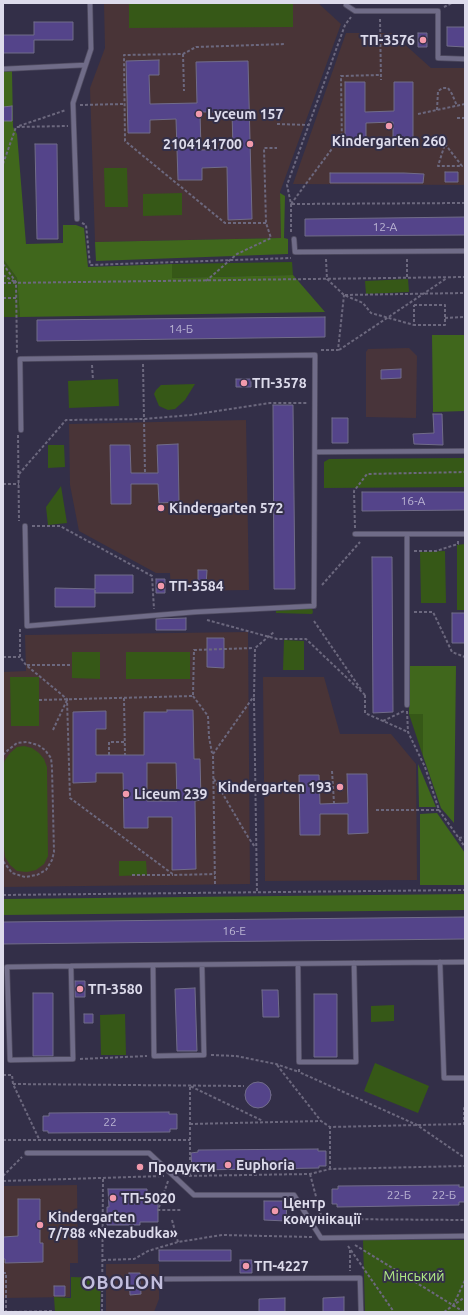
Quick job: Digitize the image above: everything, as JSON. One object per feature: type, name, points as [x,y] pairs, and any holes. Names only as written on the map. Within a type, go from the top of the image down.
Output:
[{"type":"lane","points":[[77,219],[73,102],[91,49],[90,3]]},
{"type":"lane","points":[[346,5],[355,11],[438,11],[438,58],[465,59]]},
{"type":"lane","points":[[3,69],[85,65]]},
{"type":"lane","points":[[293,237],[295,252],[465,251]]},
{"type":"lane","points":[[20,431],[20,359],[315,355],[314,606],[195,612],[27,626],[25,526]]},
{"type":"lane","points":[[315,452],[465,450]]},
{"type":"lane","points":[[355,534],[465,534]]},
{"type":"lane","points":[[407,534],[407,705]]},
{"type":"lane","points":[[440,962],[444,1078],[465,1078]]},
{"type":"lane","points":[[71,966],[72,1059],[10,1060],[8,967],[71,966],[153,965],[465,962]]},
{"type":"lane","points":[[298,964],[299,1062],[356,1062],[354,963]]},
{"type":"lane","points":[[153,965],[154,1056],[204,1055],[202,965]]},
{"type":"lane","points":[[27,1153],[149,1153],[194,1195],[294,1195],[321,1238],[465,1236]]},
{"type":"lane","points":[[165,1279],[360,1278],[361,1312]]},
{"type":"path","points":[[293,237],[291,204],[287,185],[345,25],[355,11]]},
{"type":"path","points":[[380,11],[380,80]]},
{"type":"path","points":[[266,223],[225,223],[125,141],[124,55],[183,54],[196,47],[285,44]]},
{"type":"path","points":[[183,54],[184,91]]},
{"type":"path","points":[[291,204],[334,146],[342,146],[341,76],[380,75]]},
{"type":"path","points":[[436,110],[438,91],[443,88],[448,88],[457,106]]},
{"type":"path","points":[[418,114],[465,104]]},
{"type":"path","points":[[457,118],[465,118]]},
{"type":"path","points":[[277,124],[309,125]]},
{"type":"path","points":[[3,164],[16,128],[71,125]]},
{"type":"path","points":[[439,136],[462,166],[438,166],[444,144]]},
{"type":"path","points":[[206,281],[228,260],[237,254],[271,238],[266,223],[264,148],[277,148]]},
{"type":"path","points":[[291,204],[465,203]]},
{"type":"path","points":[[77,219],[86,225],[90,265],[292,258]]},
{"type":"path","points":[[326,252],[327,279],[344,295],[363,303],[372,313],[414,325],[445,325],[445,305],[414,305],[414,325]]},
{"type":"path","points":[[406,252],[407,278]]},
{"type":"path","points":[[3,264],[16,282],[18,356]]},
{"type":"path","points":[[3,275],[16,282]]},
{"type":"path","points":[[338,350],[448,277]]},
{"type":"path","points":[[3,283],[465,277]]},
{"type":"path","points":[[344,295],[465,293]]},
{"type":"path","points":[[3,298],[16,298]]},
{"type":"path","points":[[445,318],[465,317]]},
{"type":"path","points":[[143,357],[145,473]]},
{"type":"path","points":[[92,358],[93,380]]},
{"type":"path","points":[[19,475],[66,420],[191,415],[270,403],[315,403]]},
{"type":"path","points":[[20,431],[19,526],[60,526],[152,576],[154,611]]},
{"type":"path","points":[[355,534],[354,492],[367,474],[465,472]]},
{"type":"path","points":[[3,484],[19,484]]},
{"type":"path","points":[[314,594],[368,534]]},
{"type":"path","points":[[407,551],[436,551],[450,546]]},
{"type":"path","points":[[407,611],[433,612],[452,652],[465,657]]},
{"type":"path","points":[[195,612],[195,616],[277,639],[306,640],[365,695]]},
{"type":"path","points":[[314,622],[365,695],[365,714],[408,732]]},
{"type":"path","points":[[20,626],[20,657],[26,665],[68,699],[70,798],[174,875]]},
{"type":"path","points":[[215,884],[212,754],[209,737],[208,716],[193,696],[194,650],[255,648],[274,632]]},
{"type":"path","points":[[255,648],[256,892]]},
{"type":"path","points":[[3,657],[20,657]]},
{"type":"path","points":[[26,665],[72,665]]},
{"type":"path","points":[[39,700],[193,696]]},
{"type":"path","points":[[212,754],[254,696]]},
{"type":"path","points":[[124,698],[125,755]]},
{"type":"path","points":[[53,730],[68,699]]},
{"type":"path","points":[[383,721],[407,709],[408,732],[425,767],[439,810],[465,847]]},
{"type":"path","points":[[3,755],[17,743],[27,742],[38,745],[46,750],[50,758],[52,768],[54,852],[52,860],[46,870],[37,875],[25,877],[12,873],[3,861]]},
{"type":"path","points":[[109,755],[109,742],[125,742]]},
{"type":"path","points":[[332,771],[334,803]]},
{"type":"path","points":[[213,778],[256,848]]},
{"type":"path","points":[[376,810],[439,810]]},
{"type":"path","points":[[459,838],[465,837]]},
{"type":"path","points":[[132,876],[215,874]]},
{"type":"path","points":[[3,895],[465,890]]},
{"type":"path","points":[[204,1055],[236,1056],[276,1064],[299,1072],[416,1125],[465,1158]]},
{"type":"path","points":[[72,1059],[154,1056]]},
{"type":"path","points":[[10,1060],[13,1084],[39,1140]]},
{"type":"path","points":[[299,1062],[299,1072]]},
{"type":"path","points":[[276,1064],[321,1121],[330,1127],[465,1125],[465,1108]]},
{"type":"path","points":[[3,1075],[12,1076]]},
{"type":"path","points":[[13,1084],[244,1086]]},
{"type":"path","points":[[190,1086],[264,1122]]},
{"type":"path","points":[[190,1086],[190,1175]]},
{"type":"path","points":[[190,1124],[321,1121]]},
{"type":"path","points":[[330,1127],[330,1169]]},
{"type":"path","points":[[3,1140],[190,1140]]},
{"type":"path","points":[[3,1176],[27,1153]]},
{"type":"path","points":[[173,1176],[310,1174],[330,1169],[465,1166]]},
{"type":"path","points":[[310,1174],[322,1219],[465,1220]]},
{"type":"path","points":[[3,1181],[170,1176],[158,1210],[180,1210]]},
{"type":"path","points":[[102,1312],[103,1179]]},
{"type":"path","points":[[172,1220],[178,1242]]},
{"type":"path","points":[[103,1260],[134,1259],[148,1251],[178,1242],[222,1235],[321,1238]]},
{"type":"path","points":[[342,1237],[394,1312]]},
{"type":"path","points":[[342,1237],[464,1312]]},
{"type":"path","points":[[350,1248],[350,1278]]},
{"type":"path","points":[[3,1273],[6,1273],[6,1312],[53,1311]]},
{"type":"path","points":[[453,1306],[465,1280]]},
{"type":"path","points":[[444,1312],[465,1297]]},
{"type":"shaded area","name":"Lyceum 157","points":[[104,3],[318,3],[341,24],[280,192],[281,238],[95,242],[90,88],[105,48]]},
{"type":"shaded area","name":"Kindergarten 260","points":[[346,33],[392,33],[431,68],[465,68],[465,185],[293,184]]},
{"type":"shaded area","points":[[409,348],[417,356],[416,418],[366,417],[366,352],[368,349]]},
{"type":"shaded area","name":"Kindergarten 572","points":[[246,420],[249,590],[171,591],[170,573],[156,573],[79,531],[70,485],[69,424]]},
{"type":"shaded area","name":"Liceum 239","points":[[248,632],[250,884],[3,887],[3,672],[26,671],[25,635]]},
{"type":"shaded area","name":"Kindergarten 193","points":[[263,677],[324,677],[340,734],[391,734],[416,764],[417,880],[265,881]]},
{"type":"shaded area","name":"Kindergarten 7/788 «Nezabudka»","points":[[77,1185],[78,1263],[70,1263],[70,1297],[3,1298],[3,1186]]},
{"type":"shaded area","points":[[106,1264],[159,1264],[159,1299],[154,1312],[106,1312]]},
{"type":"green space","points":[[129,3],[293,3],[293,27],[129,28]]},
{"type":"green space","points":[[3,71],[12,71],[13,127],[17,134],[26,244],[63,243],[63,225],[76,225],[84,228],[88,267],[172,264],[172,278],[293,275],[325,312],[20,317],[17,278],[3,259]]},
{"type":"green space","points":[[104,168],[127,168],[128,207],[105,207]]},
{"type":"green space","points":[[182,193],[182,215],[143,216],[143,194]]},
{"type":"green space","points":[[280,193],[285,196],[284,238],[288,239],[288,254],[96,261],[95,242],[281,238]]},
{"type":"green space","points":[[3,259],[17,278],[20,317],[3,317]]},
{"type":"green space","points":[[292,262],[293,275],[172,278],[172,264]]},
{"type":"green space","points":[[408,279],[409,292],[366,294],[365,281]]},
{"type":"green space","points":[[432,335],[465,335],[465,411],[433,412]]},
{"type":"green space","points":[[118,379],[119,406],[69,408],[68,381]]},
{"type":"green space","points":[[195,384],[185,400],[175,409],[168,410],[159,406],[154,394],[161,385]]},
{"type":"green space","points":[[48,445],[64,445],[65,467],[48,468]]},
{"type":"green space","points":[[465,458],[465,487],[324,488],[324,462],[329,459]]},
{"type":"green space","points":[[61,486],[67,523],[48,525],[46,507]]},
{"type":"green space","points":[[465,544],[465,610],[457,610],[457,545]]},
{"type":"green space","points":[[445,551],[446,603],[421,603],[420,552]]},
{"type":"green space","points":[[312,608],[312,614],[276,613],[276,609]]},
{"type":"green space","points":[[284,640],[304,641],[304,670],[283,670]]},
{"type":"green space","points":[[72,652],[100,652],[100,679],[72,678]]},
{"type":"green space","points":[[126,652],[190,652],[190,679],[126,679]]},
{"type":"green space","points":[[410,666],[456,666],[454,823],[441,808],[423,756],[423,714],[409,714]]},
{"type":"green space","points":[[10,677],[39,677],[39,726],[11,726]]},
{"type":"green space","points":[[409,714],[423,714],[423,756]]},
{"type":"green space","points":[[24,746],[32,748],[39,753],[44,759],[47,767],[48,856],[44,864],[36,870],[27,872],[17,871],[10,865],[5,857],[4,847],[3,766],[10,753],[17,747]]},
{"type":"green space","points":[[418,764],[436,807],[419,807]]},
{"type":"green space","points":[[437,813],[465,853],[465,885],[420,885],[420,814]]},
{"type":"green space","points":[[119,861],[146,861],[147,875],[119,876]]},
{"type":"green space","points":[[465,894],[465,910],[3,915],[3,899]]},
{"type":"green space","points":[[394,1005],[394,1021],[371,1022],[371,1006]]},
{"type":"green space","points":[[125,1014],[126,1055],[101,1055],[100,1015]]},
{"type":"green space","points":[[375,1063],[429,1086],[418,1113],[364,1091]]},
{"type":"green space","name":"Мінський","points":[[363,1240],[465,1240],[465,1312],[365,1312]]},
{"type":"green space","points":[[71,1277],[101,1278],[100,1312],[55,1312],[54,1297],[71,1298]]},
{"type":"building","points":[[34,22],[73,22],[73,40],[34,40],[34,53],[3,53],[3,35],[34,35]]},
{"type":"building","points":[[447,27],[465,27],[465,47],[447,46]]},
{"type":"building","name":"ТП-3576","points":[[418,33],[427,33],[427,47],[418,47]]},
{"type":"building","points":[[159,60],[159,75],[149,75],[150,104],[197,103],[196,62],[248,61],[252,219],[228,220],[227,167],[202,168],[202,180],[178,180],[176,119],[150,120],[150,133],[128,133],[126,61]],"holes":[[[200,112],[232,112],[233,149],[201,150]]]},
{"type":"building","points":[[345,82],[365,82],[365,112],[394,111],[394,82],[413,82],[413,141],[393,141],[393,122],[366,123],[366,142],[345,142]]},
{"type":"building","points":[[12,106],[12,121],[3,121],[3,107]]},
{"type":"building","points":[[35,144],[57,144],[58,239],[37,239]]},
{"type":"building","points":[[445,172],[458,172],[458,182],[445,182]]},
{"type":"building","points":[[330,173],[424,174],[423,183],[330,183]]},
{"type":"building","points":[[465,217],[465,235],[305,236],[305,219]]},
{"type":"building","points":[[325,317],[325,337],[37,341],[37,320]]},
{"type":"building","points":[[401,369],[401,378],[381,379],[381,370]]},
{"type":"building","name":"ТП-3578","points":[[236,379],[251,379],[251,387],[236,387]]},
{"type":"building","points":[[273,405],[293,405],[295,589],[274,589]]},
{"type":"building","points":[[433,414],[442,414],[443,445],[414,444],[413,434],[434,433]]},
{"type":"building","points":[[332,418],[348,418],[348,443],[332,443]]},
{"type":"building","points":[[178,444],[179,502],[159,503],[158,484],[131,484],[131,504],[111,504],[110,445],[130,445],[131,473],[158,473],[157,445]]},
{"type":"building","points":[[362,492],[465,492],[465,510],[362,511]]},
{"type":"building","points":[[372,557],[392,557],[393,712],[373,713]]},
{"type":"building","points":[[198,570],[207,570],[206,586],[198,586]]},
{"type":"building","points":[[95,575],[133,575],[133,593],[95,593],[95,607],[55,607],[55,588],[95,589]]},
{"type":"building","name":"ТП-3584","points":[[156,579],[165,579],[165,593],[156,593]]},
{"type":"building","points":[[452,613],[465,613],[465,643],[452,643]]},
{"type":"building","points":[[186,618],[186,630],[156,630],[156,619]]},
{"type":"building","points":[[207,638],[224,638],[224,668],[207,667]]},
{"type":"building","points":[[167,710],[193,710],[194,759],[200,759],[201,800],[195,801],[196,869],[172,870],[172,817],[148,817],[148,828],[124,828],[123,773],[96,773],[96,782],[73,783],[73,712],[106,711],[106,729],[96,729],[96,755],[144,755],[144,712],[167,712]],"holes":[[[147,763],[176,763],[177,801],[147,801]]]},
{"type":"building","points":[[347,774],[367,774],[368,833],[348,834],[348,814],[320,814],[320,835],[300,835],[299,775],[319,775],[320,804],[348,803]]},
{"type":"building","points":[[465,917],[465,939],[3,944],[3,922]]},
{"type":"building","name":"ТП-3580","points":[[75,981],[85,981],[85,997],[75,997]]},
{"type":"building","points":[[195,988],[197,1051],[177,1051],[175,989]]},
{"type":"building","points":[[262,990],[278,990],[279,1017],[263,1017]]},
{"type":"building","points":[[33,993],[53,993],[53,1056],[33,1056]]},
{"type":"building","points":[[314,994],[337,994],[337,1057],[314,1057]]},
{"type":"building","points":[[84,1014],[93,1014],[93,1023],[84,1023]]},
{"type":"building","points":[[258,1082],[267,1086],[271,1095],[267,1104],[258,1108],[249,1104],[245,1095],[249,1086]]},
{"type":"building","points":[[169,1112],[169,1114],[177,1114],[177,1129],[170,1129],[170,1132],[48,1133],[48,1131],[43,1131],[43,1116],[49,1116],[49,1113]]},
{"type":"building","points":[[318,1149],[318,1151],[326,1151],[326,1166],[319,1166],[319,1168],[197,1170],[197,1167],[192,1168],[191,1153],[198,1152],[198,1150]]},
{"type":"building","points":[[459,1185],[459,1187],[465,1187],[465,1202],[459,1202],[459,1205],[337,1207],[337,1204],[332,1204],[332,1189],[338,1189],[338,1186]]},
{"type":"building","points":[[108,1189],[147,1189],[147,1199],[158,1199],[158,1222],[140,1222],[140,1225],[107,1225],[107,1207],[109,1207]]},
{"type":"building","points":[[18,1199],[40,1199],[40,1243],[43,1243],[43,1262],[5,1263],[5,1259],[3,1259],[3,1237],[18,1236]]},
{"type":"building","name":"Центр комунікації","points":[[264,1201],[287,1201],[286,1221],[264,1220]]},
{"type":"building","points":[[159,1250],[231,1250],[231,1261],[159,1261]]},
{"type":"building","name":"ТП-4227","points":[[240,1260],[252,1260],[252,1273],[240,1273]]},
{"type":"building","points":[[129,1273],[140,1273],[141,1294],[130,1295]]},
{"type":"building","points":[[54,1286],[65,1286],[65,1296],[54,1296]]},
{"type":"building","points":[[344,1297],[344,1312],[323,1312],[323,1298]]},
{"type":"building","points":[[285,1298],[285,1312],[259,1312],[259,1299]]},
{"type":"place","name":"ТП-3576","points":[[423,40]]},
{"type":"place","name":"Lyceum 157","points":[[199,114]]},
{"type":"place","name":"Kindergarten 260","points":[[389,126]]},
{"type":"place","name":"2104141700","points":[[250,144]]},
{"type":"place","name":"ТП-3578","points":[[244,383]]},
{"type":"place","name":"Kindergarten 572","points":[[161,508]]},
{"type":"place","name":"ТП-3584","points":[[161,586]]},
{"type":"place","name":"Kindergarten 193","points":[[340,787]]},
{"type":"place","name":"Liceum 239","points":[[126,794]]},
{"type":"place","name":"ТП-3580","points":[[80,989]]},
{"type":"place","name":"Euphoria","points":[[228,1165]]},
{"type":"place","name":"Продукти","points":[[140,1167]]},
{"type":"place","name":"ТП-5020","points":[[113,1198]]},
{"type":"place","name":"Центр комунікації","points":[[275,1211]]},
{"type":"place","name":"Kindergarten 7/788 «Nezabudka»","points":[[40,1225]]},
{"type":"place","name":"ТП-4227","points":[[246,1266]]},
{"type":"district","name":"OBOLON","points":[[123,1283]]}]
